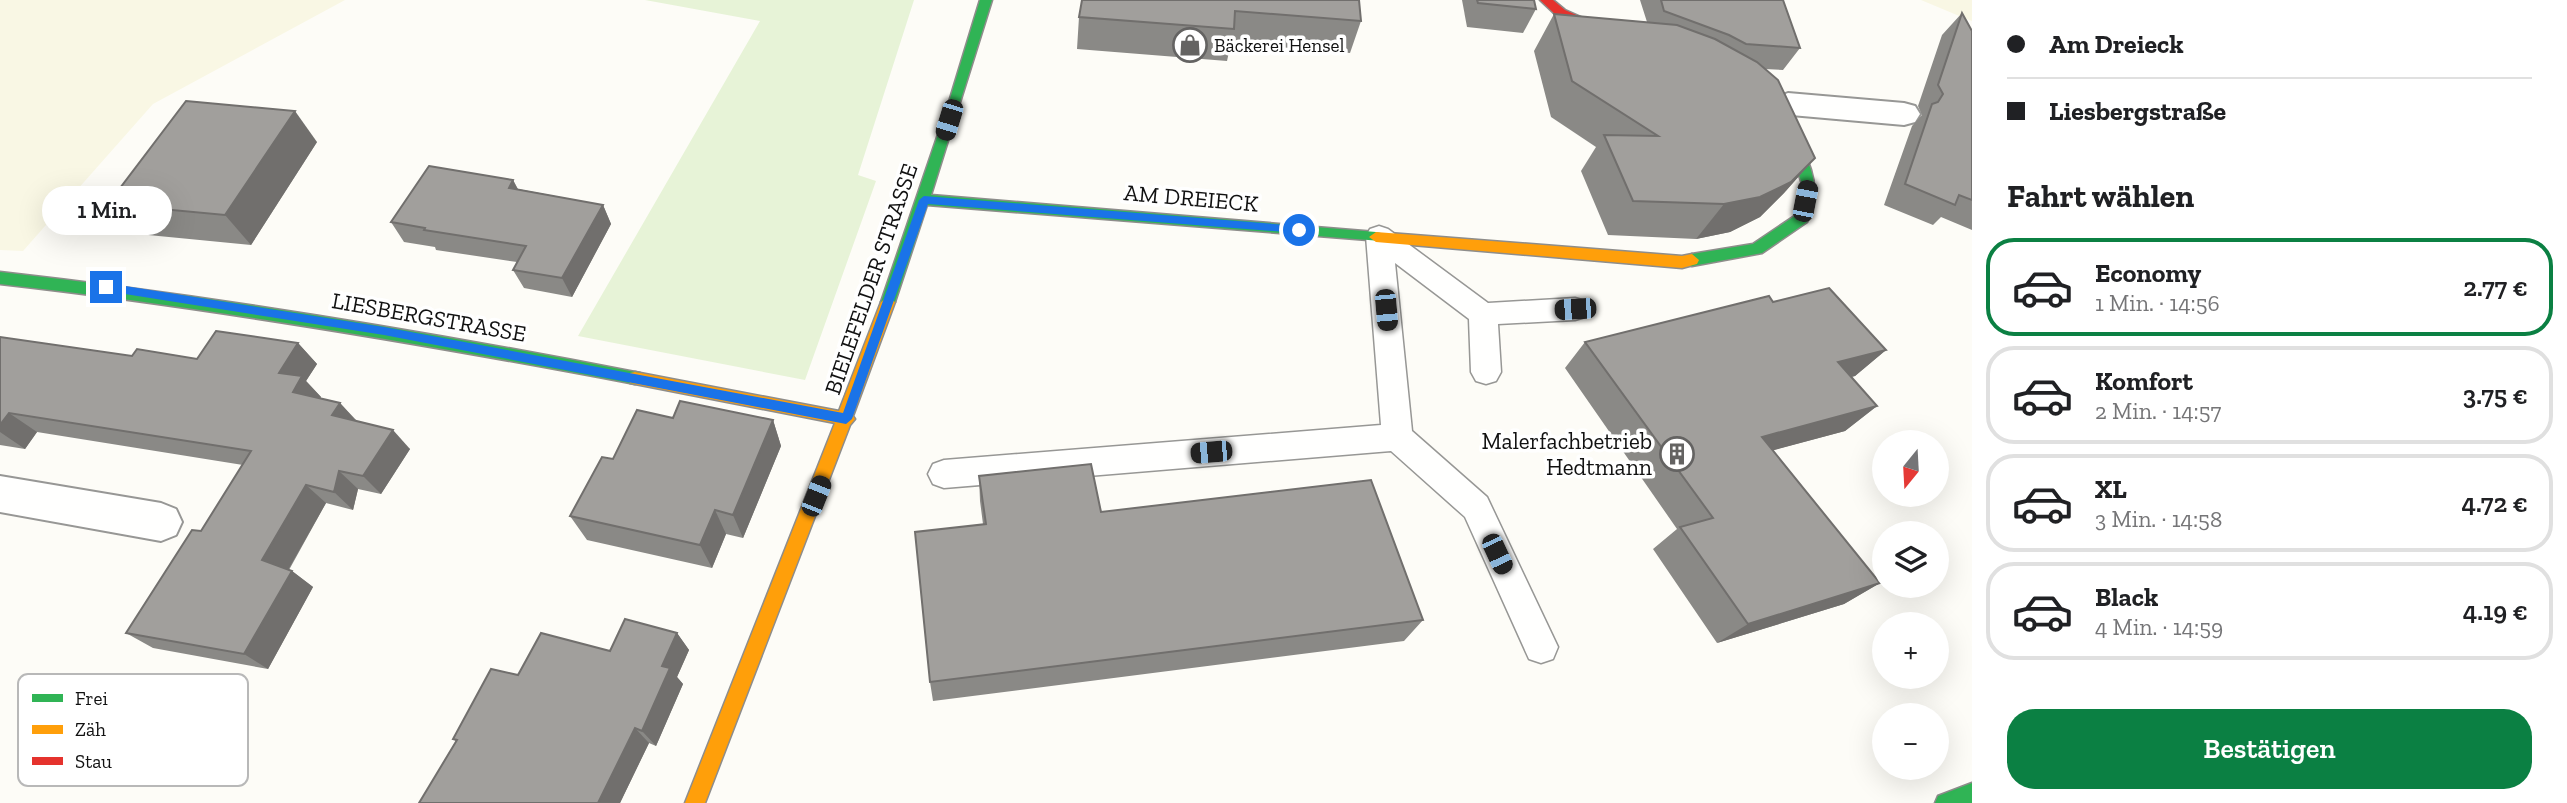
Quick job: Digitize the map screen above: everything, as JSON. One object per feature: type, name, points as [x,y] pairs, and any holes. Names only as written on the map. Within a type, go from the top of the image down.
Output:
[{"type":"street","name":"BIELEFELDER STRASSE","points":[[695,803],[846,419],[924,200],[986,0]]},
{"type":"street","points":[[1546,0],[1561,13],[1633,40]]},
{"type":"street","points":[[1765,108],[1788,104],[1903,114]]},
{"type":"street","name":"AM DREIECK","points":[[924,200],[1682,262],[1757,249],[1802,218],[1809,184],[1797,150],[1765,108]]},
{"type":"street","name":"LIESBERGSTRASSE","points":[[0,278],[106,287],[384,331],[846,419]]},
{"type":"street","points":[[0,494],[161,522]]},
{"type":"lane","points":[[1379,236],[1483,314],[1575,309]]},
{"type":"lane","points":[[1379,236],[1397,436],[1476,507],[1541,647]]},
{"type":"lane","points":[[1483,314],[1486,372]]},
{"type":"lane","points":[[944,474],[1397,436]]},
{"type":"shaded area","points":[[0,0],[345,0],[153,104],[23,251],[0,250]]},
{"type":"shaded area","points":[[1921,0],[1972,0],[1972,21],[1964,18]]},
{"type":"green space","points":[[645,0],[914,0],[858,175],[876,181],[805,380],[578,336],[760,21]]},
{"type":"building","points":[[1082,0],[1359,0],[1361,21],[1235,11],[1234,29],[1079,17]]},
{"type":"building","points":[[1477,0],[1534,0],[1536,9],[1478,3]]},
{"type":"building","points":[[1661,0],[1783,0],[1800,48],[1746,44],[1664,11]]},
{"type":"building","points":[[1962,13],[1972,31],[1972,200],[1959,195],[1955,205],[1905,184],[1932,104],[1938,102],[1943,94],[1938,85]]},
{"type":"building","points":[[1554,14],[1677,25],[1715,39],[1757,62],[1778,80],[1815,158],[1791,182],[1760,197],[1724,204],[1633,201],[1604,135],[1658,136],[1572,81]]},
{"type":"building","points":[[186,101],[295,111],[225,215],[108,204]]},
{"type":"building","points":[[429,166],[513,180],[509,188],[603,205],[562,278],[513,270],[526,246],[424,230],[425,228],[391,222]]},
{"type":"building","points":[[1829,288],[1886,350],[1838,362],[1877,406],[1762,437],[1872,573],[1872,585],[1748,624],[1680,527],[1713,518],[1585,342],[1769,296],[1773,302]]},
{"type":"building","points":[[216,331],[298,343],[279,373],[302,376],[293,392],[340,403],[332,415],[393,430],[363,476],[339,471],[334,492],[306,485],[262,560],[292,571],[244,654],[126,633],[192,530],[201,531],[251,451],[9,413],[0,425],[0,337],[132,356],[137,349],[197,359]]},
{"type":"building","points":[[680,401],[773,420],[733,515],[715,510],[700,545],[570,516],[602,457],[613,459],[637,410],[673,418]]},
{"type":"building","points":[[1091,464],[1101,512],[1371,480],[1423,620],[930,682],[915,532],[986,524],[979,476]]},
{"type":"building","points":[[625,619],[677,633],[662,666],[670,668],[642,731],[635,728],[598,803],[419,803],[457,740],[453,739],[491,669],[518,675],[541,633],[610,651]]},
{"type":"traffic: fast","points":[[888,302],[986,0]]},
{"type":"traffic: fast","points":[[1692,260],[1757,249],[1802,218],[1809,184],[1797,150],[1779,126]]},
{"type":"traffic: fast","points":[[924,200],[1376,237]]},
{"type":"traffic: fast","points":[[0,278],[160,297],[319,321],[635,378]]},
{"type":"traffic: fast","points":[[1945,803],[1972,793]]},
{"type":"traffic: slow","points":[[1376,237],[1682,262],[1692,260]]},
{"type":"traffic: slow","points":[[695,803],[888,302]]},
{"type":"traffic: slow","points":[[635,378],[847,419]]},
{"type":"traffic: jam","points":[[1546,0],[1561,13],[1613,34]]},
{"type":"place","name":"Bäckerei Hensel","points":[[1190,45]]},
{"type":"place","name":"Malerfachbetrieb Hedtmann","points":[[1677,454]]},
{"type":"route","points":[[106,287],[384,331],[846,419],[924,200],[1299,230]]}]
